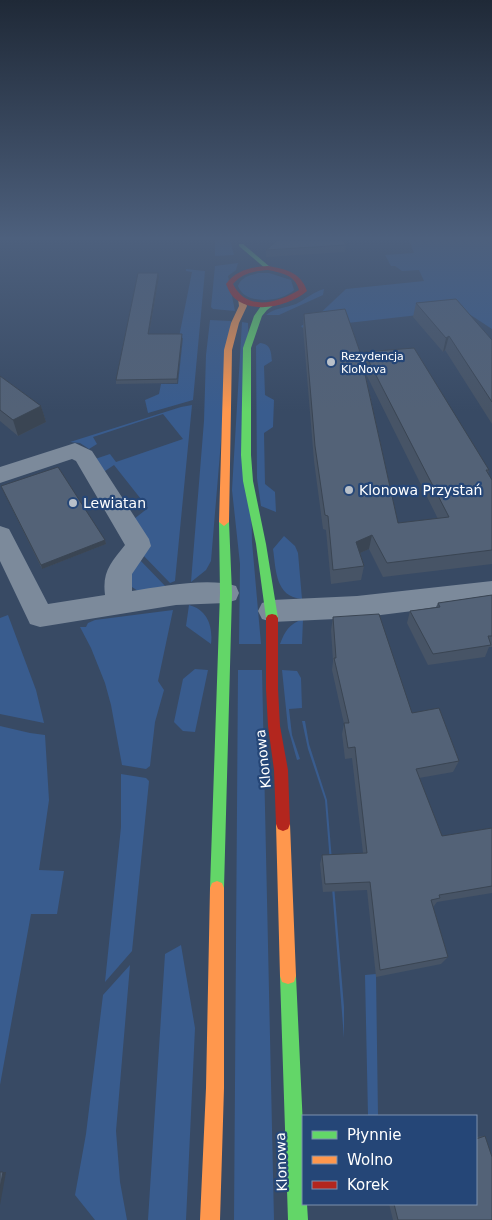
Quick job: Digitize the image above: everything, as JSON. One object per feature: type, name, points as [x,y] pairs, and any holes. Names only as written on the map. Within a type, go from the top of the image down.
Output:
[{"type":"street","points":[[238,297],[241,300],[259,305],[270,305],[295,297]]},
{"type":"street","points":[[210,1220],[215,1088],[218,841],[226,593],[224,483],[228,350],[235,323],[243,306],[241,300]]},
{"type":"street","name":"Klonowa","points":[[270,305],[264,308],[258,316],[247,348],[246,433],[248,481],[272,611],[272,689],[274,726],[281,770],[289,1023],[298,1220]]},
{"type":"street","points":[[0,476],[75,450],[84,456],[138,546],[119,572],[117,582],[120,604]]},
{"type":"street","points":[[2,538],[40,616],[176,596],[226,593]]},
{"type":"street","points":[[272,611],[357,607],[492,591]]},
{"type":"shaded area","points":[[187,297],[203,297],[193,400],[148,413],[145,400],[159,394],[161,384],[178,384],[183,338],[179,337]]},
{"type":"shaded area","points":[[212,297],[232,297],[235,311],[213,309],[211,307]]},
{"type":"shaded area","points":[[248,297],[281,297],[264,300]]},
{"type":"shaded area","points":[[308,297],[319,297],[279,315],[266,315],[276,309],[296,304]]},
{"type":"shaded area","points":[[338,297],[492,297],[492,329],[463,310],[303,328],[301,326],[314,319]]},
{"type":"shaded area","points":[[210,320],[231,321],[211,561],[206,570],[191,582],[204,421],[206,355]]},
{"type":"shaded area","points":[[242,322],[248,323],[252,542],[261,644],[239,644],[240,564],[232,490]]},
{"type":"shaded area","points":[[260,343],[268,347],[271,352],[272,361],[264,366],[265,395],[274,400],[273,427],[264,433],[265,484],[275,492],[276,512],[261,506],[257,478],[256,346]]},
{"type":"shaded area","points":[[192,405],[175,581],[170,583],[141,553],[134,519],[148,508],[114,465],[102,473],[95,459],[110,454],[116,462],[183,439],[163,414],[93,437],[97,444],[89,449],[80,443],[70,442]]},
{"type":"shaded area","points":[[284,536],[295,546],[298,553],[302,599],[286,593],[278,581],[273,549]]},
{"type":"shaded area","points":[[138,558],[168,589],[138,591],[129,585],[127,573]]},
{"type":"shaded area","points":[[189,605],[201,611],[208,620],[211,631],[211,644],[186,626]]},
{"type":"shaded area","points":[[173,610],[158,681],[164,690],[155,722],[150,766],[146,769],[122,765],[105,683],[80,627],[86,627],[88,623],[95,620]]},
{"type":"shaded area","points":[[8,615],[36,690],[44,723],[0,714],[0,618]]},
{"type":"shaded area","points":[[303,619],[302,644],[280,644],[288,628]]},
{"type":"shaded area","points":[[195,669],[208,670],[195,732],[183,731],[174,722],[183,679]]},
{"type":"shaded area","points":[[238,670],[262,670],[274,1220],[234,1220]]},
{"type":"shaded area","points":[[282,670],[297,671],[301,678],[302,708],[289,709],[292,735],[300,759],[297,760],[288,728]]},
{"type":"shaded area","points":[[302,721],[305,721],[309,744],[327,800],[344,1007],[344,1038],[325,800],[308,749]]},
{"type":"shaded area","points":[[0,726],[45,735],[49,800],[39,870],[64,871],[57,914],[31,914],[0,1085]]},
{"type":"shaded area","points":[[121,774],[146,778],[149,781],[132,951],[105,982],[121,827]]},
{"type":"shaded area","points":[[181,945],[195,1028],[186,1220],[148,1220],[165,954]]},
{"type":"shaded area","points":[[130,965],[116,1131],[120,1182],[127,1220],[95,1220],[75,1195],[86,1134],[103,995]]},
{"type":"shaded area","points":[[376,974],[378,1115],[368,1115],[365,975]]},
{"type":"building","points":[[133,297],[154,297],[148,334],[182,334],[177,379],[116,380]]},
{"type":"building","points":[[456,299],[492,340],[492,402],[449,336],[446,338],[416,303]]},
{"type":"building","points":[[345,309],[360,352],[398,523],[449,517],[364,352],[414,348],[489,470],[486,470],[492,480],[492,550],[387,563],[372,535],[356,542],[364,566],[333,570],[328,516],[325,515],[315,446],[304,314]]},
{"type":"building","points":[[0,376],[41,406],[13,420],[0,410]]},
{"type":"building","points":[[58,467],[105,540],[41,565],[1,486]]},
{"type":"building","points":[[492,595],[492,636],[488,636],[491,645],[433,654],[410,611],[440,607],[438,603]]},
{"type":"building","points":[[379,614],[412,713],[439,708],[459,761],[416,769],[442,836],[492,828],[492,886],[439,895],[440,898],[431,900],[448,957],[380,970],[370,882],[325,884],[322,855],[367,853],[355,747],[348,748],[344,723],[349,723],[334,658],[336,658],[333,617]]},
{"type":"building","points":[[485,1136],[492,1157],[492,1220],[398,1220],[394,1205],[477,1205],[477,1139]]},
{"type":"building","points":[[0,1172],[3,1172],[0,1188]]},
{"type":"traffic: fast","points":[[270,305],[264,308],[258,316],[247,348],[246,455],[248,481],[261,544],[272,618]]},
{"type":"traffic: fast","points":[[217,888],[226,593],[224,522]]},
{"type":"traffic: fast","points":[[288,976],[298,1220]]},
{"type":"traffic: slow","points":[[224,522],[228,350],[235,323],[243,306],[241,300]]},
{"type":"traffic: slow","points":[[283,824],[288,976]]},
{"type":"traffic: slow","points":[[210,1220],[215,1088],[217,888]]},
{"type":"traffic: jam","points":[[237,297],[251,304],[262,305],[292,297]]},
{"type":"traffic: jam","points":[[272,618],[272,689],[274,726],[281,770],[283,824]]},
{"type":"place","name":"Rezydencja KloNova","points":[[331,362]]},
{"type":"place","name":"Klonowa Przystań","points":[[349,490]]},
{"type":"place","name":"Lewiatan","points":[[73,503]]}]
